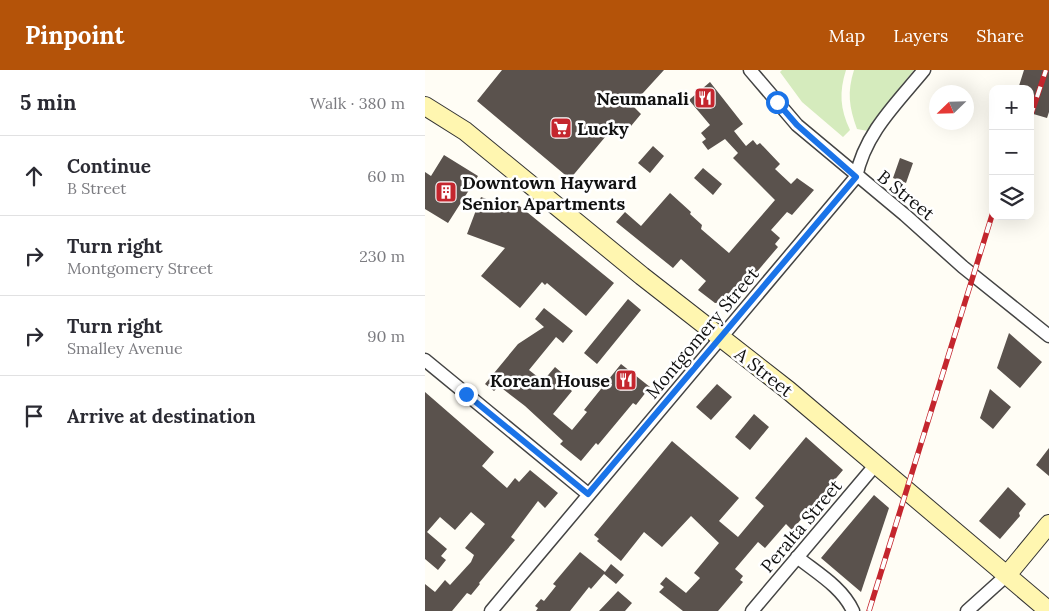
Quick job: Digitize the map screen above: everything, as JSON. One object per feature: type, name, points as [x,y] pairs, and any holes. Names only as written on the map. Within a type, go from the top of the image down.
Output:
[{"type":"main road","name":"A Street","points":[[425,106],[465,132],[787,390],[1049,611]]},
{"type":"main road","points":[[1007,576],[1049,524]]},
{"type":"street","name":"B Street","points":[[750,70],[797,125],[856,177],[1049,336]]},
{"type":"street","name":"Montgomery Street","points":[[491,611],[856,177],[861,156],[877,127],[924,70]]},
{"type":"street","points":[[425,360],[588,494]]},
{"type":"street","name":"Peralta Street","points":[[752,611],[877,464]]},
{"type":"street","points":[[797,557],[839,590],[848,600],[853,611]]},
{"type":"street","points":[[967,611],[1007,576]]},
{"type":"green space","points":[[782,70],[846,70],[842,86],[842,108],[850,130],[843,137],[802,102],[780,72]]},
{"type":"green space","points":[[854,70],[914,70],[873,121],[868,131],[857,129],[852,114],[850,93]]},
{"type":"building","name":"Lucky","points":[[502,70],[664,70],[632,105],[641,114],[626,132],[616,124],[570,179],[477,101]]},
{"type":"building","points":[[1024,70],[1049,70],[1049,112],[1047,118],[1034,114],[1034,85],[1019,85]]},
{"type":"building","points":[[710,82],[743,124],[734,131],[746,146],[753,140],[757,145],[760,143],[780,164],[775,169],[791,184],[797,178],[814,190],[792,215],[787,212],[771,230],[780,238],[775,244],[778,247],[731,302],[715,303],[698,290],[706,281],[681,259],[673,268],[616,222],[625,212],[641,226],[670,193],[691,212],[690,214],[702,225],[701,229],[729,253],[775,200],[733,158],[738,153],[725,139],[708,150],[702,142],[706,139],[701,133],[710,125],[689,100]]},
{"type":"building","points":[[653,146],[664,156],[650,173],[638,163]]},
{"type":"building","name":"Downtown Hayward Senior Apartments","points":[[444,155],[478,176],[448,223],[425,209],[425,172],[431,176]]},
{"type":"building","points":[[900,158],[913,163],[906,183],[893,178]]},
{"type":"building","points":[[703,168],[722,184],[713,195],[694,178]]},
{"type":"building","points":[[481,197],[505,206],[511,199],[614,283],[586,316],[547,283],[545,285],[542,282],[520,308],[481,276],[505,248],[467,234]]},
{"type":"building","points":[[628,299],[641,310],[597,364],[584,353]]},
{"type":"building","points":[[544,308],[573,331],[563,343],[556,337],[529,370],[543,381],[555,367],[562,373],[558,379],[572,391],[553,414],[572,430],[587,412],[584,410],[621,364],[650,387],[636,405],[633,403],[598,445],[596,443],[581,461],[560,444],[563,441],[525,406],[499,386],[494,391],[485,384],[518,344],[544,327],[535,319]]},
{"type":"building","points":[[1009,333],[1042,362],[1020,388],[997,368]]},
{"type":"building","points":[[717,384],[732,397],[711,420],[696,407]]},
{"type":"building","points":[[990,389],[1011,407],[993,429],[980,418]]},
{"type":"building","points":[[425,392],[494,452],[482,466],[507,488],[515,478],[519,482],[530,470],[558,493],[545,508],[538,501],[511,537],[515,540],[471,595],[467,593],[452,611],[425,611],[425,584],[435,592],[445,580],[450,585],[471,562],[474,555],[465,548],[485,524],[471,512],[455,530],[440,517],[427,532],[447,549],[441,556],[446,560],[438,570],[425,559]]},
{"type":"building","points":[[754,414],[769,427],[750,450],[735,437]]},
{"type":"building","points":[[806,437],[843,470],[792,530],[786,524],[765,548],[758,542],[735,569],[743,576],[740,580],[743,582],[718,611],[683,611],[659,592],[664,587],[660,584],[666,577],[686,593],[700,578],[694,573],[719,543],[691,516],[662,547],[644,532],[621,561],[597,541],[599,539],[594,535],[672,441],[739,498],[719,521],[738,537],[764,506],[755,498]]},
{"type":"building","points":[[1049,448],[1049,476],[1036,465]]},
{"type":"building","points":[[1008,487],[1026,504],[1019,513],[1020,516],[1000,539],[979,521]]},
{"type":"building","points":[[874,495],[889,508],[861,592],[821,558]]},
{"type":"building","points":[[580,552],[605,572],[611,564],[624,575],[616,584],[604,574],[591,589],[589,587],[570,611],[536,611],[538,608],[535,606],[541,599],[544,601],[556,586],[553,584]]},
{"type":"building","points":[[618,591],[632,603],[625,611],[599,611]]},
{"type":"railway","points":[[1034,106],[1046,70]]},
{"type":"railway","points":[[869,611],[991,220]]},
{"type":"place","name":"Neumanali","points":[[705,98]]},
{"type":"place","name":"Lucky","points":[[561,128]]},
{"type":"place","name":"Downtown Hayward Senior Apartments","points":[[446,192]]},
{"type":"place","name":"Korean House","points":[[626,380]]},
{"type":"route","points":[[466,394],[588,494],[856,177],[797,125],[777,102]]}]
